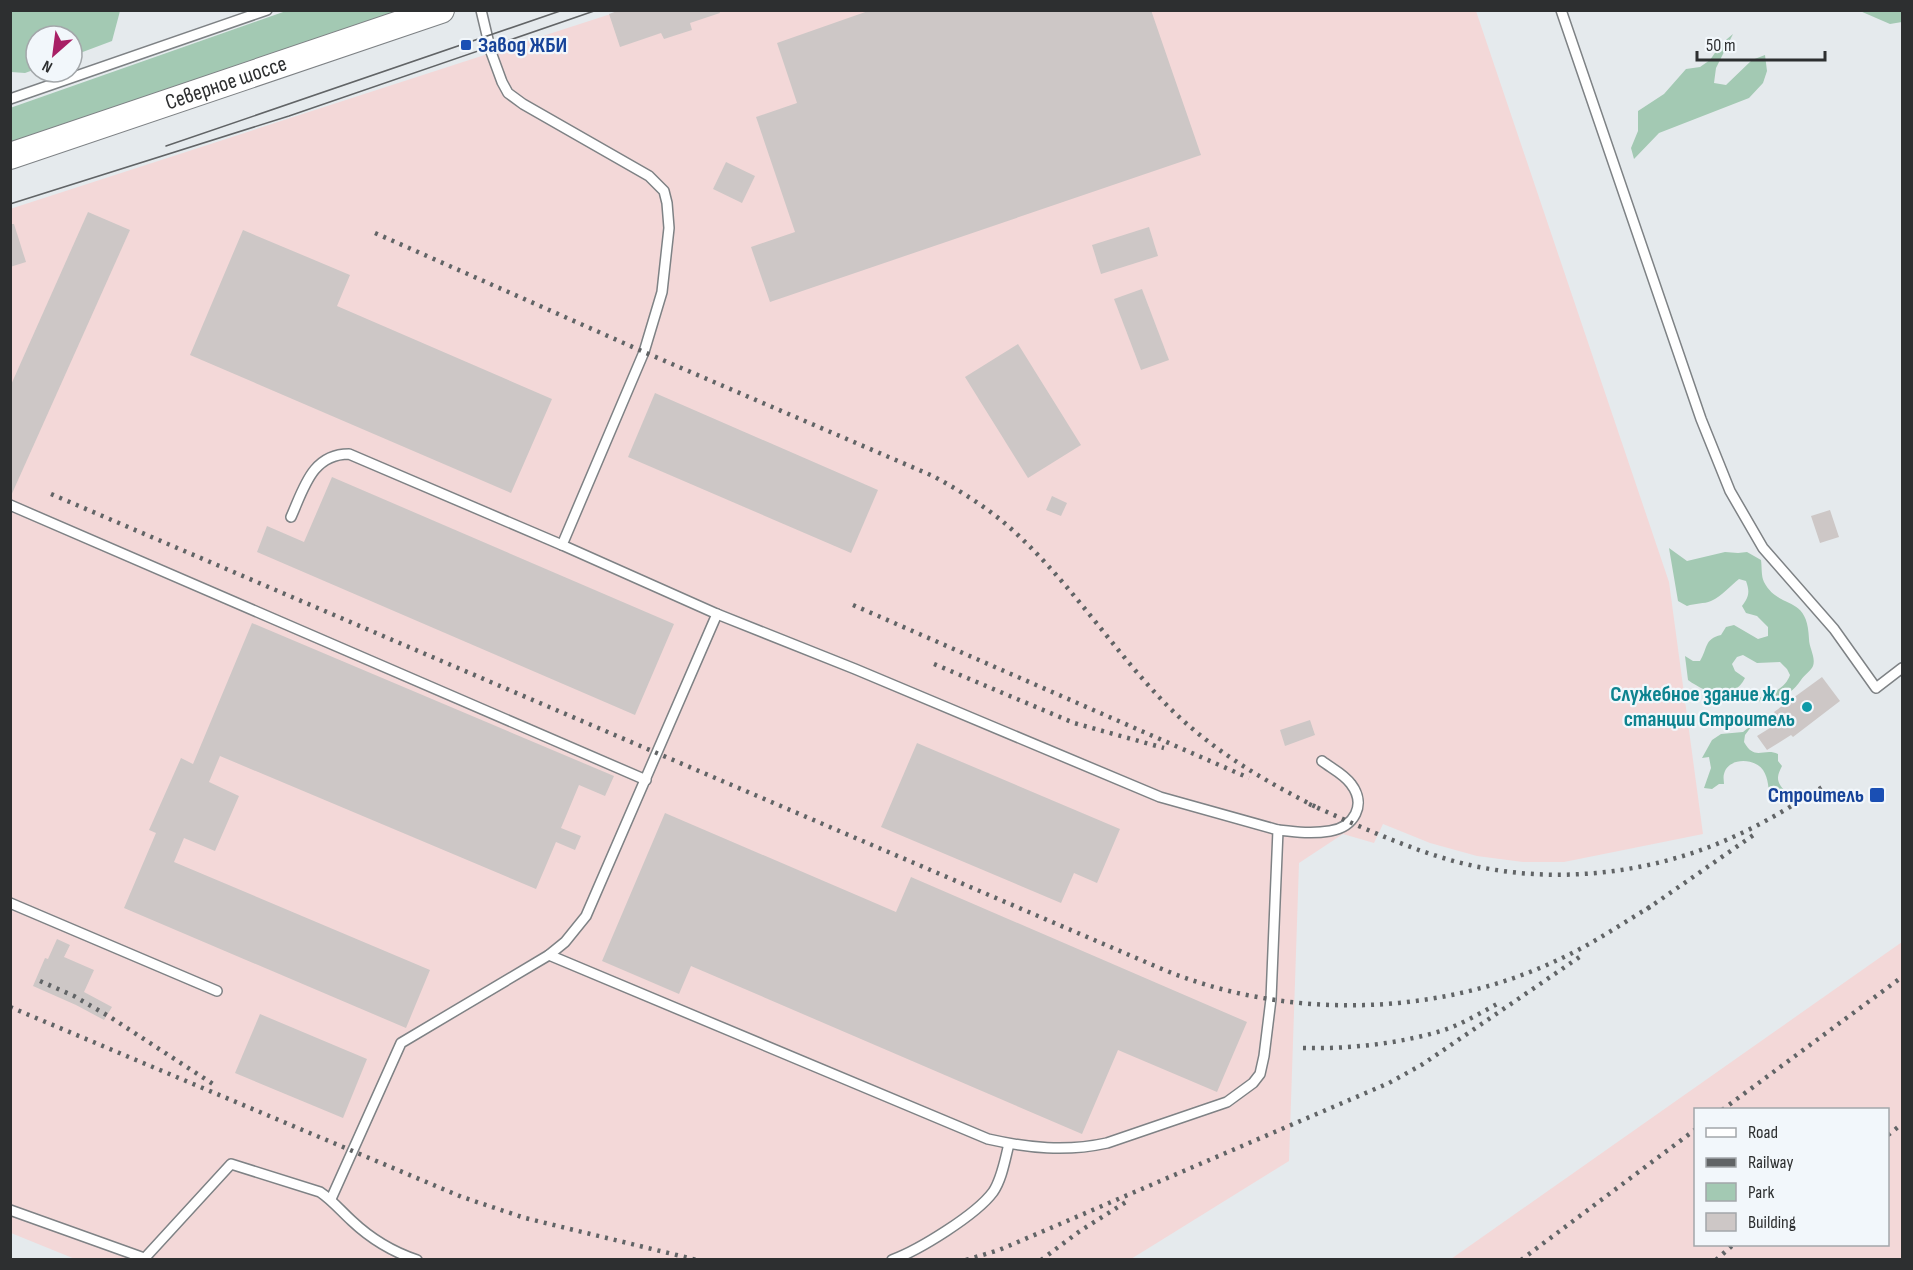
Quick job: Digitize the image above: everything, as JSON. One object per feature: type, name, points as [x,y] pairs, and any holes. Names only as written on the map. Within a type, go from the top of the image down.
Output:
[{"type":"main road","name":"Северное шоссе","points":[[10,156],[441,10]]},
{"type":"lane","points":[[10,99],[267,10]]},
{"type":"lane","points":[[481,10],[491,52],[508,93],[523,105],[649,176],[664,191],[667,202],[669,228],[665,268],[656,314],[644,351],[562,545]]},
{"type":"lane","points":[[1561,10],[1701,419],[1730,490],[1763,548],[1834,629],[1876,688],[1902,668]]},
{"type":"lane","points":[[291,517],[310,474],[319,464],[329,457],[349,454],[717,614],[855,669],[1160,797],[1278,830],[1306,833],[1331,831],[1350,822],[1356,814],[1359,808],[1358,801],[1351,784],[1322,761]]},
{"type":"lane","points":[[10,505],[646,780]]},
{"type":"lane","points":[[331,1199],[401,1043],[549,955],[565,942],[586,916],[717,614]]},
{"type":"lane","points":[[549,955],[962,1129],[1009,1144],[1068,1149],[1107,1143],[1227,1102],[1260,1074],[1271,999],[1278,830]]},
{"type":"lane","points":[[10,903],[216,991]]},
{"type":"lane","points":[[892,1260],[954,1226],[985,1201],[997,1183],[1009,1144]]},
{"type":"lane","points":[[10,1210],[143,1259],[231,1164],[309,1188],[331,1199],[368,1236],[417,1260]]},
{"type":"shaded area","points":[[620,11],[1476,11],[1669,582],[1703,834],[1564,862],[1523,862],[1477,856],[1430,843],[1383,824],[1374,843],[1343,834],[1299,863],[1289,1161],[1131,1259],[75,1259],[11,1233],[10,209]]},
{"type":"shaded area","points":[[1902,942],[1902,1259],[1451,1259]]},
{"type":"green space","points":[[11,10],[120,11],[112,41],[84,52],[84,24],[24,24],[24,73],[11,72]]},
{"type":"green space","points":[[286,11],[408,11],[11,146],[10,108],[84,84],[84,82]]},
{"type":"green space","points":[[1860,11],[1902,11],[1902,22],[1890,24]]},
{"type":"green space","points":[[1733,34],[1716,68],[1714,83],[1726,85],[1752,60],[1765,55],[1767,71],[1763,83],[1749,98],[1659,133],[1634,159],[1631,148],[1638,131],[1638,111],[1664,94],[1686,69],[1700,67],[1710,60],[1721,44]]},
{"type":"green space","points":[[1669,548],[1687,561],[1725,552],[1747,552],[1761,560],[1763,580],[1770,591],[1798,608],[1804,615],[1807,625],[1814,659],[1813,666],[1796,687],[1785,696],[1773,700],[1750,701],[1779,689],[1790,675],[1780,662],[1757,663],[1743,655],[1737,657],[1732,664],[1735,671],[1745,678],[1733,691],[1711,692],[1688,680],[1685,656],[1693,661],[1700,661],[1709,642],[1721,635],[1726,627],[1734,625],[1758,639],[1768,636],[1768,627],[1757,616],[1746,613],[1742,606],[1748,594],[1746,581],[1739,579],[1708,602],[1687,606],[1678,601]]},
{"type":"green space","points":[[1754,723],[1745,735],[1744,742],[1756,753],[1778,754],[1778,761],[1782,766],[1778,780],[1783,789],[1770,798],[1763,770],[1754,763],[1742,761],[1726,768],[1724,784],[1719,784],[1712,789],[1704,788],[1711,768],[1709,757],[1702,758],[1712,740],[1721,734],[1743,732]]},
{"type":"building","points":[[620,10],[719,10],[720,13],[690,23],[692,30],[664,39],[661,33],[620,47],[609,14]]},
{"type":"building","points":[[871,10],[1151,10],[1201,155],[770,302],[751,247],[795,232],[756,117],[797,103],[777,43]]},
{"type":"building","points":[[726,162],[755,176],[742,203],[713,189]]},
{"type":"building","points":[[88,212],[130,230],[10,498],[10,387]]},
{"type":"building","points":[[10,224],[14,224],[26,262],[10,267]]},
{"type":"building","points":[[1149,227],[1158,256],[1101,274],[1092,245]]},
{"type":"building","points":[[243,230],[350,275],[337,306],[552,399],[511,493],[190,355]]},
{"type":"building","points":[[1142,289],[1169,360],[1141,370],[1114,299]]},
{"type":"building","points":[[1018,344],[1081,445],[1028,478],[965,377]]},
{"type":"building","points":[[655,393],[878,490],[851,553],[628,457]]},
{"type":"building","points":[[332,477],[674,624],[635,715],[257,552],[267,526],[304,542]]},
{"type":"building","points":[[1052,496],[1067,503],[1061,516],[1046,510]]},
{"type":"building","points":[[1830,510],[1839,537],[1820,543],[1811,516]]},
{"type":"building","points":[[252,623],[614,776],[605,796],[579,785],[561,828],[581,836],[575,850],[556,842],[536,889],[220,756],[209,782],[239,796],[215,851],[184,838],[174,862],[430,970],[406,1028],[124,908],[156,833],[149,830],[181,758],[193,764]]},
{"type":"building","name":"Служебное здание ж.д. станции Строитель","points":[[1822,677],[1840,701],[1793,737],[1791,735],[1767,750],[1757,736],[1781,721],[1774,712]]},
{"type":"building","points":[[1310,720],[1315,735],[1285,746],[1280,730]]},
{"type":"building","points":[[917,743],[1120,829],[1097,883],[1074,873],[1061,903],[881,827]]},
{"type":"building","points":[[665,813],[896,912],[911,877],[1247,1022],[1217,1092],[1118,1050],[1082,1134],[691,966],[679,994],[602,961]]},
{"type":"building","points":[[57,939],[70,945],[64,957],[94,970],[84,992],[112,1007],[104,1020],[33,986],[45,958],[48,959]]},
{"type":"building","points":[[260,1014],[367,1059],[343,1118],[235,1073]]},
{"type":"tram line","points":[[166,146],[563,10]]},
{"type":"tram line","points":[[10,204],[289,116],[597,10]]},
{"type":"railway","points":[[375,233],[933,476],[956,489],[999,518],[1038,555],[1142,678],[1195,731],[1234,760],[1316,807]]},
{"type":"railway","points":[[51,494],[1162,969],[1210,986],[1260,998],[1311,1004],[1363,1005],[1415,1001],[1466,992],[1515,978],[1562,958],[1653,905]]},
{"type":"railway","points":[[853,605],[1249,778]]},
{"type":"railway","points":[[934,664],[1074,723],[1164,748]]},
{"type":"railway","points":[[1309,804],[1440,857],[1513,872],[1551,875],[1588,874],[1663,862],[1698,851],[1757,826],[1824,786]]},
{"type":"railway","points":[[1647,909],[1755,834]]},
{"type":"railway","points":[[966,1260],[999,1250],[1389,1083],[1423,1064],[1581,956]]},
{"type":"railway","points":[[1725,1108],[1902,977]]},
{"type":"railway","points":[[40,981],[74,996],[110,1017],[216,1086]]},
{"type":"railway","points":[[1303,1048],[1373,1045],[1424,1036],[1456,1026],[1499,1003]]},
{"type":"railway","points":[[10,1007],[462,1197],[525,1218],[697,1260]]},
{"type":"railway","points":[[1889,1134],[1902,1124]]},
{"type":"railway","points":[[1521,1260],[1694,1130]]},
{"type":"railway","points":[[1041,1260],[1080,1231],[1126,1202]]},
{"type":"railway","points":[[1716,1260],[1732,1246]]},
{"type":"place","name":"Завод ЖБИ","points":[[466,45]]},
{"type":"place","name":"Служебное здание ж.д. станции Строитель","points":[[1807,707]]},
{"type":"place","name":"Строитель","points":[[1877,795]]}]
